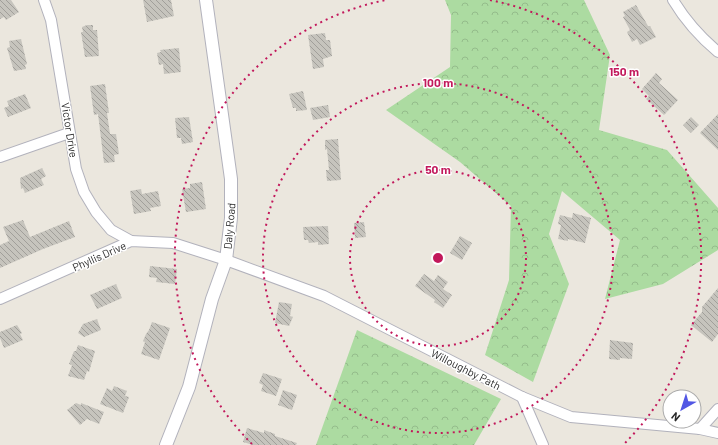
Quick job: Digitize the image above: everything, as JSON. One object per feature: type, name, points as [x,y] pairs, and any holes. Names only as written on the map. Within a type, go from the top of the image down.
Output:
[{"type":"street","name":"Victor Drive","points":[[44,0],[51,20],[76,169],[84,192],[96,212],[111,230],[131,241]]},
{"type":"street","name":"Daly Road","points":[[166,445],[189,386],[212,299],[226,260],[231,218],[231,179],[206,0]]},
{"type":"street","points":[[673,0],[682,15],[706,42],[718,52]]},
{"type":"street","points":[[0,157],[69,133]]},
{"type":"street","name":"Phyllis Drive","points":[[0,299],[131,241],[173,244],[226,260]]},
{"type":"street","name":"Willoughby Path","points":[[226,260],[324,296],[522,397],[571,417],[662,425]]},
{"type":"street","points":[[522,397],[544,445]]},
{"type":"street","points":[[702,427],[718,409]]},
{"type":"street","name":"Willoughby Path","points":[[700,429],[718,433]]},
{"type":"green space","points":[[445,0],[584,0],[610,55],[599,130],[667,150],[718,208],[718,250],[663,284],[605,299],[620,240],[562,191],[549,234],[569,284],[533,382],[485,355],[509,280],[511,206],[460,162],[386,110],[450,67],[451,15]]},
{"type":"green space","points":[[357,330],[501,399],[474,445],[316,445]]},
{"type":"building","points":[[0,0],[11,0],[19,12],[6,20],[4,17],[0,19]]},
{"type":"building","points":[[143,0],[171,0],[174,16],[147,22]]},
{"type":"building","points":[[636,5],[656,37],[640,45],[637,39],[632,42],[627,32],[630,30],[623,17],[625,16],[623,12]]},
{"type":"building","points":[[93,25],[93,30],[97,30],[99,56],[85,57],[81,32],[83,32],[82,27]]},
{"type":"building","points":[[325,33],[326,40],[330,40],[332,56],[323,59],[324,67],[313,69],[308,35]]},
{"type":"building","points":[[21,39],[27,64],[25,65],[26,69],[14,71],[7,48],[10,47],[9,41]]},
{"type":"building","points":[[179,48],[181,72],[164,74],[163,64],[159,65],[157,53],[161,52],[160,50]]},
{"type":"building","points":[[656,73],[662,79],[659,83],[678,100],[664,115],[646,99],[649,96],[642,89]]},
{"type":"building","points":[[105,84],[110,134],[116,134],[119,154],[114,155],[115,162],[104,163],[98,114],[94,115],[90,86]]},
{"type":"building","points":[[303,91],[307,110],[296,111],[296,108],[293,108],[289,94]]},
{"type":"building","points":[[25,94],[31,108],[8,117],[4,108],[9,106],[7,101]]},
{"type":"building","points":[[328,105],[330,117],[313,120],[310,108]]},
{"type":"building","points":[[718,114],[718,150],[700,133]]},
{"type":"building","points":[[189,117],[193,142],[182,144],[181,138],[177,138],[175,118]]},
{"type":"building","points":[[691,117],[699,125],[691,133],[683,125]]},
{"type":"building","points":[[338,139],[341,180],[327,181],[326,170],[329,170],[327,149],[325,150],[325,140]]},
{"type":"building","points":[[42,168],[46,176],[41,179],[44,185],[25,193],[23,188],[21,189],[20,178]]},
{"type":"building","points":[[202,182],[206,209],[186,212],[182,189],[190,188],[190,184]]},
{"type":"building","points":[[141,189],[142,194],[158,191],[161,206],[150,208],[151,211],[134,214],[130,191]]},
{"type":"building","points":[[573,213],[591,218],[585,243],[568,239],[568,241],[558,239],[561,225],[558,224],[560,215],[572,218]]},
{"type":"building","points":[[23,220],[30,237],[69,221],[75,237],[0,268],[0,245],[9,241],[3,227]]},
{"type":"building","points":[[364,222],[366,237],[355,238],[354,223]]},
{"type":"building","points":[[328,226],[329,244],[318,245],[318,242],[309,243],[308,240],[304,240],[303,227]]},
{"type":"building","points":[[460,236],[472,243],[462,260],[450,253]]},
{"type":"building","points":[[150,266],[177,269],[175,284],[156,282],[157,278],[149,277]]},
{"type":"building","points":[[424,274],[434,281],[438,275],[448,282],[443,289],[452,295],[443,308],[434,302],[435,300],[415,286]]},
{"type":"building","points":[[116,284],[122,298],[97,309],[90,295]]},
{"type":"building","points":[[718,288],[718,334],[712,342],[691,325],[702,312],[702,307]]},
{"type":"building","points":[[279,302],[292,304],[290,316],[293,317],[289,326],[275,323]]},
{"type":"building","points":[[97,319],[101,330],[84,337],[78,333],[83,324]]},
{"type":"building","points":[[152,322],[170,328],[159,360],[141,354],[145,342],[143,341]]},
{"type":"building","points":[[17,325],[22,333],[20,334],[23,340],[4,348],[0,338],[0,332]]},
{"type":"building","points":[[610,340],[633,343],[632,359],[609,359]]},
{"type":"building","points":[[78,345],[95,351],[89,372],[87,371],[84,380],[68,376],[72,365],[69,364]]},
{"type":"building","points":[[263,373],[282,379],[276,396],[261,391],[263,385],[259,383]]},
{"type":"building","points":[[114,386],[127,391],[125,396],[129,397],[123,413],[100,404],[107,388],[112,391]]},
{"type":"building","points":[[283,390],[297,395],[292,410],[278,405]]},
{"type":"building","points":[[76,403],[81,405],[81,403],[104,412],[99,424],[87,419],[80,425],[67,410]]},
{"type":"building","points":[[247,428],[264,433],[264,430],[275,434],[275,436],[297,443],[296,445],[253,445],[243,442]]}]
